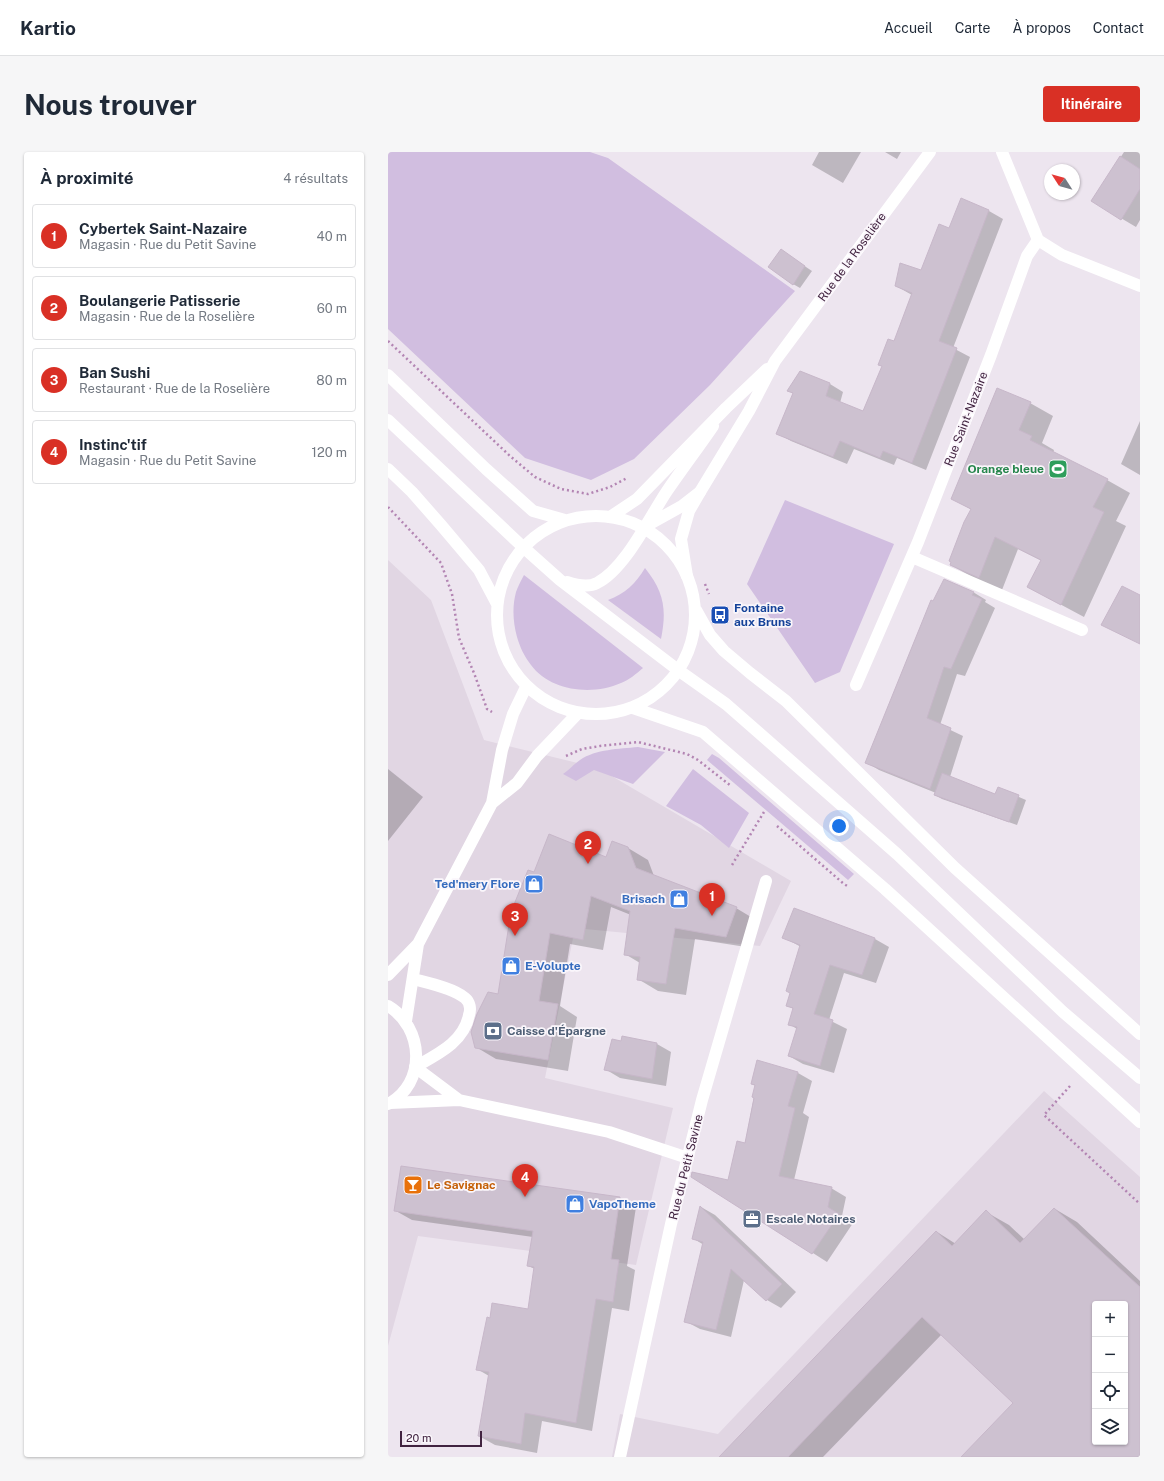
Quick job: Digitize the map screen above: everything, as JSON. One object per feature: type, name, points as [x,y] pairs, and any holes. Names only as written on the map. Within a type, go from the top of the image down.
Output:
[{"type":"street","name":"Rue de la Roselière","points":[[687,576],[681,539],[690,511],[748,412],[775,361],[930,152]]},
{"type":"street","points":[[1002,152],[1038,240],[1062,255],[1140,286]]},
{"type":"street","name":"Rue Saint-Nazaire","points":[[856,685],[912,557],[992,354],[1027,256],[1038,240]]},
{"type":"street","name":"Rue de la Roselière","points":[[610,517],[637,499],[726,408],[775,361]]},
{"type":"street","points":[[388,375],[486,469],[533,511],[566,520]]},
{"type":"street","points":[[560,580],[578,586],[596,584],[614,570],[631,549],[667,492],[726,408]]},
{"type":"street","points":[[388,420],[560,580],[678,670],[726,704],[897,854],[1063,1012],[1140,1078]]},
{"type":"street","points":[[388,470],[412,492],[479,570],[497,604]]},
{"type":"street","points":[[643,528],[682,506],[700,492]]},
{"type":"street","points":[[588,516],[610,517],[627,521],[643,528],[657,537],[669,548],[680,562],[687,576],[695,609],[692,641],[678,670],[666,686],[650,698],[633,708],[615,713],[597,715],[578,713],[550,704],[526,687],[512,669],[502,648],[496,626],[497,604],[504,577],[510,564],[523,547],[542,531],[566,520],[588,516]]},
{"type":"street","points":[[912,557],[1082,630]]},
{"type":"street","points":[[695,609],[710,635],[724,651],[786,701],[955,868],[1140,1034]]},
{"type":"street","points":[[388,975],[418,944],[492,803],[502,750],[513,714],[526,687]]},
{"type":"street","points":[[633,708],[703,732],[885,889],[1140,1122]]},
{"type":"street","points":[[492,803],[517,783],[537,756],[578,713]]},
{"type":"street","name":"Rue du Petit Savine","points":[[620,1457],[670,1231],[702,1100],[766,881]]},
{"type":"street","points":[[406,1021],[418,944]]},
{"type":"street","points":[[413,979],[455,992],[466,999],[471,1008],[468,1021],[460,1036],[446,1050],[415,1066]]},
{"type":"street","points":[[388,1006],[395,1010],[406,1021],[413,1035],[417,1051],[415,1066],[410,1081],[402,1093],[389,1103]]},
{"type":"street","points":[[415,1066],[459,1100]]},
{"type":"street","points":[[389,1103],[459,1100],[609,1132],[688,1158]]},
{"type":"path","points":[[388,341],[510,456],[535,477],[562,490],[588,494],[610,487],[629,477]]},
{"type":"path","points":[[388,507],[441,563],[452,594],[458,638],[474,673],[487,709],[493,713]]},
{"type":"path","points":[[705,581],[709,596]]},
{"type":"path","points":[[564,757],[582,749],[638,742],[687,754]]},
{"type":"path","points":[[732,865],[764,812]]},
{"type":"path","points":[[1074,1081],[1044,1114],[1140,1204]]},
{"type":"shaded area","points":[[388,152],[590,152],[608,158],[795,291],[710,385],[634,459],[591,480],[525,458],[388,329]]},
{"type":"shaded area","points":[[785,500],[894,544],[840,672],[815,683],[747,584]]},
{"type":"shaded area","points":[[388,560],[431,600],[484,740],[598,768],[791,881],[760,946],[575,928],[545,1078],[673,1108],[636,1265],[418,1236],[388,1346]]},
{"type":"shaded area","points":[[645,568],[656,585],[662,601],[664,619],[661,639],[608,600],[620,595],[630,587]]},
{"type":"shaded area","points":[[524,575],[643,668],[624,682],[610,687],[585,690],[560,686],[539,674],[522,651],[515,626],[515,598]]},
{"type":"shaded area","points":[[638,747],[665,752],[633,784],[594,770],[576,781],[563,774],[586,756],[608,750]]},
{"type":"shaded area","points":[[712,754],[719,758],[854,874],[848,880],[707,760]]},
{"type":"shaded area","points":[[693,769],[749,813],[729,848],[701,825],[666,806]]},
{"type":"shaded area","points":[[1044,1091],[1140,1177],[1140,1457],[612,1457],[620,1414],[718,1434]]},
{"type":"building","points":[[1120,156],[1140,169],[1140,189],[1121,220],[1091,201]]},
{"type":"building","points":[[961,198],[989,210],[939,341],[957,348],[912,463],[883,451],[880,458],[840,441],[833,457],[776,434],[793,393],[787,391],[800,371],[830,383],[826,396],[863,411],[882,366],[878,365],[888,339],[894,341],[912,293],[895,286],[900,263],[921,270],[939,224],[949,228]]},
{"type":"building","points":[[781,249],[805,266],[793,285],[768,267]]},
{"type":"building","points":[[997,388],[1031,402],[1019,430],[1032,436],[1030,440],[1108,479],[1093,507],[1104,512],[1061,605],[1027,587],[1041,560],[995,537],[979,578],[950,565],[951,562],[949,561],[964,522],[971,509],[951,499]]},
{"type":"building","points":[[944,579],[974,592],[972,595],[982,599],[951,669],[944,667],[927,718],[951,728],[930,789],[865,763],[931,600],[933,601]]},
{"type":"building","points":[[1122,586],[1140,595],[1140,644],[1101,625]]},
{"type":"building","points":[[942,773],[995,794],[998,787],[1019,795],[1009,822],[934,795]]},
{"type":"building","points":[[549,834],[606,857],[612,841],[628,847],[636,868],[737,907],[726,937],[675,928],[666,984],[637,980],[640,957],[624,955],[630,911],[591,896],[583,940],[550,933],[539,1001],[558,1004],[548,1060],[475,1048],[471,1032],[477,1014],[488,992],[498,994],[511,912],[528,870],[534,872]]},
{"type":"building","points":[[794,908],[875,938],[862,975],[830,965],[814,1014],[833,1020],[820,1066],[788,1056],[797,1027],[788,1025],[793,1008],[786,1006],[790,993],[786,991],[800,945],[782,938]]},
{"type":"building","points":[[622,1036],[657,1043],[652,1079],[604,1070],[612,1039],[621,1041]]},
{"type":"building","points":[[757,1060],[798,1072],[788,1106],[795,1108],[779,1176],[832,1187],[828,1207],[839,1214],[812,1254],[691,1177],[692,1172],[728,1180],[737,1141],[745,1143],[754,1098],[752,1097],[755,1085],[751,1084]]},
{"type":"building","points":[[401,1166],[620,1197],[611,1259],[619,1260],[613,1302],[596,1299],[576,1423],[525,1413],[521,1444],[478,1436],[489,1372],[476,1370],[487,1317],[490,1318],[492,1303],[528,1309],[534,1267],[527,1266],[533,1231],[394,1211]]},
{"type":"building","points":[[700,1206],[782,1284],[766,1301],[731,1269],[716,1330],[684,1322],[703,1242],[692,1239]]},
{"type":"building","points":[[1054,1208],[1140,1287],[1140,1457],[961,1457],[1013,1403],[922,1317],[788,1457],[719,1457],[936,1231],[952,1246],[986,1210],[1020,1243]]},
{"type":"place","name":"Orange bleue","points":[[1058,469]]},
{"type":"place","name":"Fontaine aux Bruns","points":[[720,615]]},
{"type":"place","name":"Boulangerie Patisserie","points":[[588,864]]},
{"type":"place","name":"Ted'mery Flore","points":[[534,884]]},
{"type":"place","name":"Brisach","points":[[679,899]]},
{"type":"place","name":"Cybertek Saint-Nazaire","points":[[712,916]]},
{"type":"place","name":"Ban Sushi","points":[[515,936]]},
{"type":"place","name":"E-Volupte","points":[[511,966]]},
{"type":"place","name":"Caisse d'Épargne","points":[[493,1031]]},
{"type":"place","name":"Le Savignac","points":[[413,1185]]},
{"type":"place","name":"Instinc'tif","points":[[525,1197]]},
{"type":"place","name":"VapoTheme","points":[[575,1204]]},
{"type":"place","name":"Escale Notaires","points":[[752,1219]]}]
